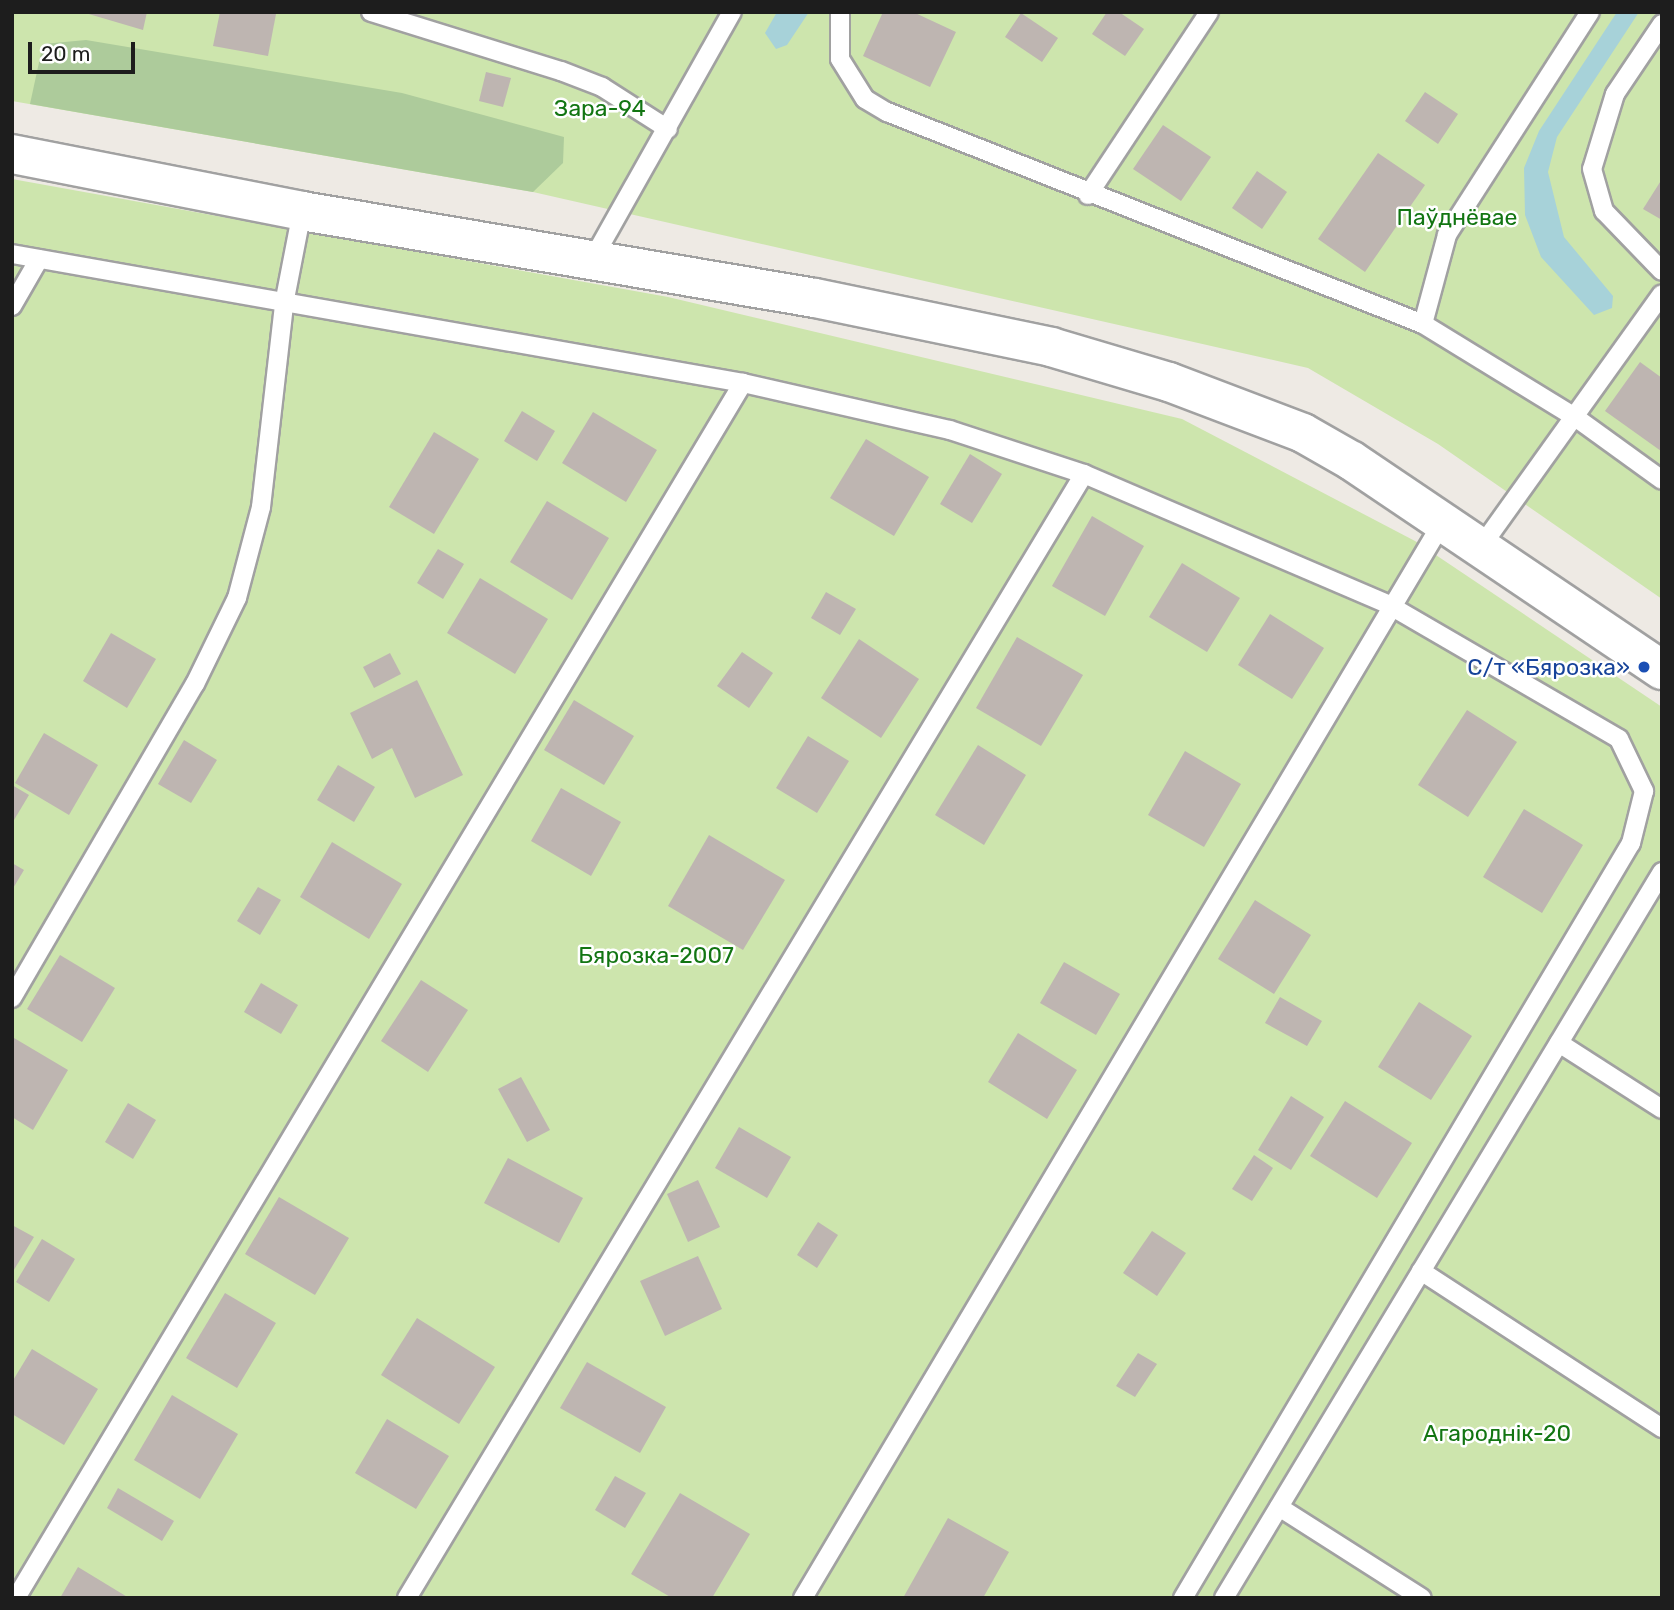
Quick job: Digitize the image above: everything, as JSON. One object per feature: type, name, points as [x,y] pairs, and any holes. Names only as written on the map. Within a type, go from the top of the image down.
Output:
[{"type":"street","points":[[12,154],[302,211],[814,298],[1051,347],[1169,382],[1303,433],[1445,518],[1662,670]]},
{"type":"lane","points":[[373,12],[581,79],[668,129]]},
{"type":"lane","points":[[591,262],[732,12]]},
{"type":"lane","points":[[840,12],[840,59],[865,99],[1087,195],[1423,324],[1575,417],[1662,480]]},
{"type":"lane","points":[[1087,195],[1209,12]]},
{"type":"lane","points":[[1423,324],[1447,235],[1590,12]]},
{"type":"lane","points":[[1662,24],[1615,94],[1592,169],[1604,211],[1662,271]]},
{"type":"lane","points":[[12,998],[195,684],[237,598],[261,508],[284,304],[302,211]]},
{"type":"lane","points":[[12,254],[743,383],[950,430],[1084,474],[1389,605],[1619,739],[1640,771],[1644,810],[1631,844],[1184,1598]]},
{"type":"lane","points":[[12,306],[39,259]]},
{"type":"lane","points":[[1483,544],[1662,294]]},
{"type":"lane","points":[[16,1598],[743,383]]},
{"type":"lane","points":[[407,1598],[1084,474]]},
{"type":"lane","points":[[803,1598],[1389,605],[1445,518]]},
{"type":"lane","points":[[1224,1598],[1662,872]]},
{"type":"lane","points":[[1559,1043],[1662,1109]]},
{"type":"lane","points":[[1421,1271],[1662,1428]]},
{"type":"lane","points":[[1279,1507],[1422,1598]]},
{"type":"green space","name":"Паўднёвае","points":[[12,12],[1662,12],[1662,599],[1438,444],[1308,368],[533,192],[12,101]]},
{"type":"green space","points":[[86,40],[402,93],[564,137],[563,163],[533,192],[30,104],[43,44]]},
{"type":"green space","name":"Бярозка-2007","points":[[12,179],[668,297],[1182,419],[1415,541],[1662,707],[1662,1598],[12,1598]]},
{"type":"water","points":[[777,12],[809,12],[787,45],[776,49],[765,33]]},
{"type":"water","points":[[1617,12],[1639,12],[1557,137],[1548,172],[1564,237],[1613,296],[1612,308],[1594,315],[1541,257],[1525,215],[1524,168],[1539,131]]},
{"type":"building","points":[[82,12],[147,12],[143,30]]},
{"type":"building","points":[[220,12],[276,14],[268,56],[213,46]]},
{"type":"building","points":[[883,12],[913,12],[956,32],[930,87],[863,56]]},
{"type":"building","points":[[1107,12],[1119,12],[1144,29],[1125,56],[1092,34]]},
{"type":"building","points":[[1021,13],[1058,38],[1042,62],[1005,37]]},
{"type":"building","points":[[486,72],[511,78],[503,107],[479,101]]},
{"type":"building","points":[[1425,92],[1458,114],[1438,144],[1405,121]]},
{"type":"building","points":[[1163,125],[1211,157],[1181,201],[1133,169]]},
{"type":"building","points":[[1378,153],[1425,185],[1365,272],[1318,239]]},
{"type":"building","points":[[1257,171],[1287,192],[1262,229],[1232,208]]},
{"type":"building","points":[[1662,179],[1662,220],[1643,209]]},
{"type":"building","points":[[1640,362],[1662,378],[1661,451],[1605,411]]},
{"type":"building","points":[[522,411],[555,431],[537,461],[504,441]]},
{"type":"building","points":[[593,412],[657,450],[626,502],[562,463]]},
{"type":"building","points":[[434,432],[479,459],[434,534],[389,507]]},
{"type":"building","points":[[866,439],[929,477],[894,536],[830,498]]},
{"type":"building","points":[[970,454],[1002,474],[972,523],[940,504]]},
{"type":"building","points":[[547,501],[609,538],[572,600],[510,562]]},
{"type":"building","points":[[1092,516],[1144,546],[1105,616],[1052,586]]},
{"type":"building","points":[[438,549],[464,564],[443,599],[417,583]]},
{"type":"building","points":[[1182,563],[1240,598],[1207,652],[1149,617]]},
{"type":"building","points":[[480,578],[548,619],[515,674],[447,633]]},
{"type":"building","points":[[826,592],[856,609],[840,635],[811,618]]},
{"type":"building","points":[[1270,614],[1324,648],[1292,699],[1238,665]]},
{"type":"building","points":[[111,633],[156,659],[127,708],[83,681]]},
{"type":"building","points":[[1017,637],[1083,675],[1041,746],[976,708]]},
{"type":"building","points":[[859,639],[919,679],[881,738],[821,698]]},
{"type":"building","points":[[742,652],[773,673],[749,708],[717,686]]},
{"type":"building","points":[[390,653],[401,674],[374,688],[363,667]]},
{"type":"building","points":[[417,680],[463,775],[415,798],[392,748],[372,759],[350,713]]},
{"type":"building","points":[[574,700],[634,736],[604,785],[544,750]]},
{"type":"building","points":[[1467,710],[1517,742],[1468,817],[1418,785]]},
{"type":"building","points":[[44,733],[98,765],[69,815],[15,783]]},
{"type":"building","points":[[808,736],[849,761],[817,813],[776,788]]},
{"type":"building","points":[[184,740],[217,760],[191,803],[158,784]]},
{"type":"building","points":[[978,745],[1026,775],[984,845],[935,815]]},
{"type":"building","points":[[1185,751],[1241,784],[1204,847],[1148,815]]},
{"type":"building","points":[[338,765],[375,787],[354,822],[317,800]]},
{"type":"building","points":[[12,785],[29,795],[14,820],[12,819]]},
{"type":"building","points":[[561,788],[621,822],[591,876],[531,841]]},
{"type":"building","points":[[1524,809],[1583,845],[1542,913],[1483,877]]},
{"type":"building","points":[[709,835],[785,880],[743,950],[668,906]]},
{"type":"building","points":[[332,842],[402,884],[369,939],[300,897]]},
{"type":"building","points":[[12,863],[24,870],[12,890]]},
{"type":"building","points":[[258,887],[281,900],[260,935],[237,921]]},
{"type":"building","points":[[1255,900],[1311,935],[1274,994],[1218,959]]},
{"type":"building","points":[[60,955],[115,988],[82,1042],[27,1009]]},
{"type":"building","points":[[1064,962],[1120,994],[1096,1035],[1040,1003]]},
{"type":"building","points":[[421,980],[468,1010],[428,1072],[381,1041]]},
{"type":"building","points":[[261,983],[298,1005],[281,1034],[244,1012]]},
{"type":"building","points":[[1280,997],[1322,1021],[1307,1046],[1265,1023]]},
{"type":"building","points":[[1419,1002],[1472,1036],[1431,1100],[1378,1067]]},
{"type":"building","points":[[1018,1033],[1077,1070],[1047,1119],[988,1082]]},
{"type":"building","points":[[14,1038],[68,1070],[33,1130],[12,1117]]},
{"type":"building","points":[[521,1077],[550,1130],[527,1142],[498,1089]]},
{"type":"building","points":[[1291,1096],[1324,1117],[1291,1170],[1258,1150]]},
{"type":"building","points":[[1345,1101],[1412,1143],[1377,1198],[1310,1156]]},
{"type":"building","points":[[128,1103],[156,1120],[133,1159],[105,1142]]},
{"type":"building","points":[[739,1127],[791,1157],[767,1198],[715,1168]]},
{"type":"building","points":[[1254,1155],[1273,1168],[1252,1201],[1232,1189]]},
{"type":"building","points":[[508,1158],[583,1198],[559,1243],[484,1203]]},
{"type":"building","points":[[698,1180],[720,1227],[688,1242],[667,1194]]},
{"type":"building","points":[[279,1197],[349,1238],[315,1295],[245,1254]]},
{"type":"building","points":[[818,1222],[838,1235],[817,1268],[797,1255]]},
{"type":"building","points":[[12,1225],[34,1237],[12,1273]]},
{"type":"building","points":[[1152,1231],[1186,1253],[1157,1296],[1123,1273]]},
{"type":"building","points":[[42,1239],[75,1259],[49,1302],[16,1282]]},
{"type":"building","points":[[698,1256],[722,1309],[665,1336],[640,1281]]},
{"type":"building","points":[[225,1293],[276,1323],[237,1388],[186,1358]]},
{"type":"building","points":[[417,1318],[495,1367],[459,1424],[381,1375]]},
{"type":"building","points":[[32,1349],[98,1389],[64,1445],[12,1414],[12,1382]]},
{"type":"building","points":[[1138,1353],[1157,1364],[1135,1397],[1116,1386]]},
{"type":"building","points":[[587,1362],[666,1407],[640,1453],[560,1408]]},
{"type":"building","points":[[172,1395],[238,1434],[200,1499],[134,1460]]},
{"type":"building","points":[[387,1419],[449,1456],[416,1509],[355,1473]]},
{"type":"building","points":[[615,1476],[646,1493],[625,1528],[595,1510]]},
{"type":"building","points":[[118,1488],[174,1521],[162,1541],[107,1508]]},
{"type":"building","points":[[680,1493],[750,1534],[712,1598],[672,1598],[631,1574]]},
{"type":"building","points":[[948,1518],[1009,1552],[983,1598],[903,1598]]},
{"type":"building","points":[[78,1567],[129,1598],[60,1598]]},
{"type":"place","name":"С/т «Бярозка»","points":[[1644,667]]},
{"type":"park label","name":"Зара-94","points":[[600,108]]},
{"type":"park label","name":"Агароднік-20","points":[[1497,1433]]}]
